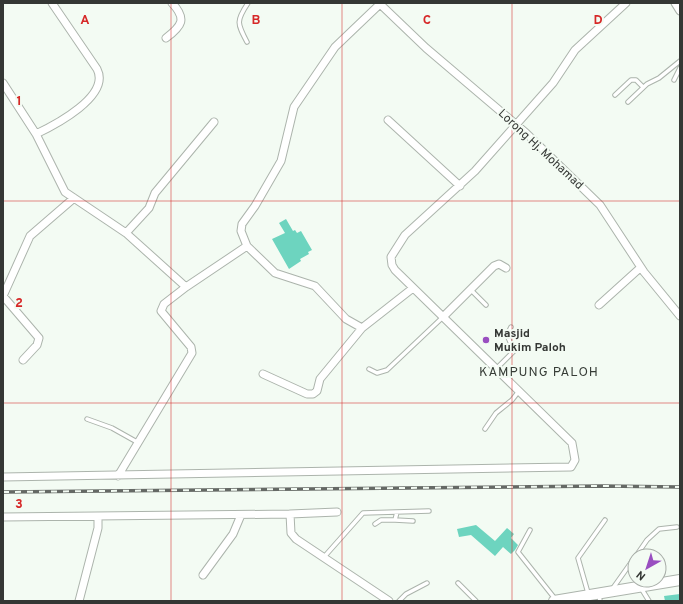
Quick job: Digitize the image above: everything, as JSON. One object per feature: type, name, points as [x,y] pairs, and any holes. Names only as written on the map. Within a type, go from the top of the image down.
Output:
[{"type":"main road","points":[[667,582],[680,580]]},
{"type":"main road","points":[[559,600],[596,596],[611,591],[628,588]]},
{"type":"street","points":[[36,134],[65,120],[95,92],[100,79],[97,69],[52,3]]},
{"type":"street","points":[[166,38],[176,30],[181,23],[180,14],[172,3]]},
{"type":"street","points":[[362,328],[346,319],[315,286],[275,273],[247,246],[242,234],[242,224],[255,206],[281,161],[294,106],[334,48],[379,3]]},
{"type":"street","name":"Lorong Hj. Mohamad","points":[[379,3],[426,48],[516,124],[600,205],[640,268],[680,316]]},
{"type":"street","points":[[3,478],[571,467],[575,460],[572,443],[392,267],[391,262],[392,255],[405,235],[460,186],[552,83],[575,50],[626,3]]},
{"type":"street","points":[[675,3],[680,11]]},
{"type":"street","points":[[3,83],[36,134],[64,190],[126,233],[186,287]]},
{"type":"street","points":[[388,120],[460,186]]},
{"type":"street","points":[[126,233],[149,208],[155,193],[214,122]]},
{"type":"street","points":[[23,360],[37,346],[39,338],[3,296],[30,236],[74,198]]},
{"type":"street","points":[[118,476],[137,442],[192,353],[191,347],[161,311],[164,304],[186,287],[247,246]]},
{"type":"street","points":[[443,317],[470,289],[497,265],[502,265],[506,268]]},
{"type":"street","points":[[599,305],[640,268]]},
{"type":"street","points":[[262,374],[307,394],[313,394],[317,391],[320,379],[362,328],[413,288]]},
{"type":"street","points":[[3,517],[241,516],[337,512]]},
{"type":"street","points":[[290,514],[291,533],[296,539],[389,601]]},
{"type":"street","points":[[203,575],[233,534],[241,516]]},
{"type":"street","points":[[79,601],[98,528],[98,517]]},
{"type":"lane","points":[[247,42],[239,26],[239,20],[248,3]]},
{"type":"lane","points":[[628,102],[643,87],[659,78],[680,61]]},
{"type":"lane","points":[[674,80],[680,68]]},
{"type":"lane","points":[[614,95],[631,80],[636,80],[643,87]]},
{"type":"lane","points":[[470,289],[486,305]]},
{"type":"lane","points":[[369,368],[377,373],[387,370],[443,317]]},
{"type":"lane","points":[[496,369],[514,351],[508,337],[511,327]]},
{"type":"lane","points":[[485,429],[496,413],[512,400],[519,391]]},
{"type":"lane","points":[[87,419],[112,428],[137,442]]},
{"type":"lane","points":[[323,558],[362,514],[429,511]]},
{"type":"lane","points":[[396,520],[397,512]]},
{"type":"lane","points":[[375,524],[381,520],[413,521]]},
{"type":"lane","points":[[596,596],[578,561],[578,556],[605,520]]},
{"type":"lane","points":[[641,548],[647,540],[659,529],[677,527]]},
{"type":"lane","points":[[530,530],[518,552],[559,600]]},
{"type":"lane","points":[[611,591],[627,568]]},
{"type":"lane","points":[[399,601],[406,594],[427,583]]},
{"type":"lane","points":[[458,584],[476,601]]},
{"type":"lane","points":[[641,588],[649,601]]},
{"type":"building","points":[[286,219],[293,231],[295,230],[297,233],[301,231],[312,250],[308,252],[309,254],[300,259],[301,261],[289,269],[272,239],[285,233],[279,223]]},
{"type":"building","points":[[476,525],[495,541],[507,528],[514,534],[511,538],[518,545],[511,554],[503,547],[495,556],[471,535],[459,537],[457,529]]},
{"type":"building","points":[[680,594],[680,601],[665,601],[664,596]]},
{"type":"railway","points":[[3,492],[602,486],[680,487]]},
{"type":"place","name":"Masjid Mukim Paloh","points":[[486,340]]},
{"type":"district","name":"KAMPUNG PALOH","points":[[539,371]]}]
